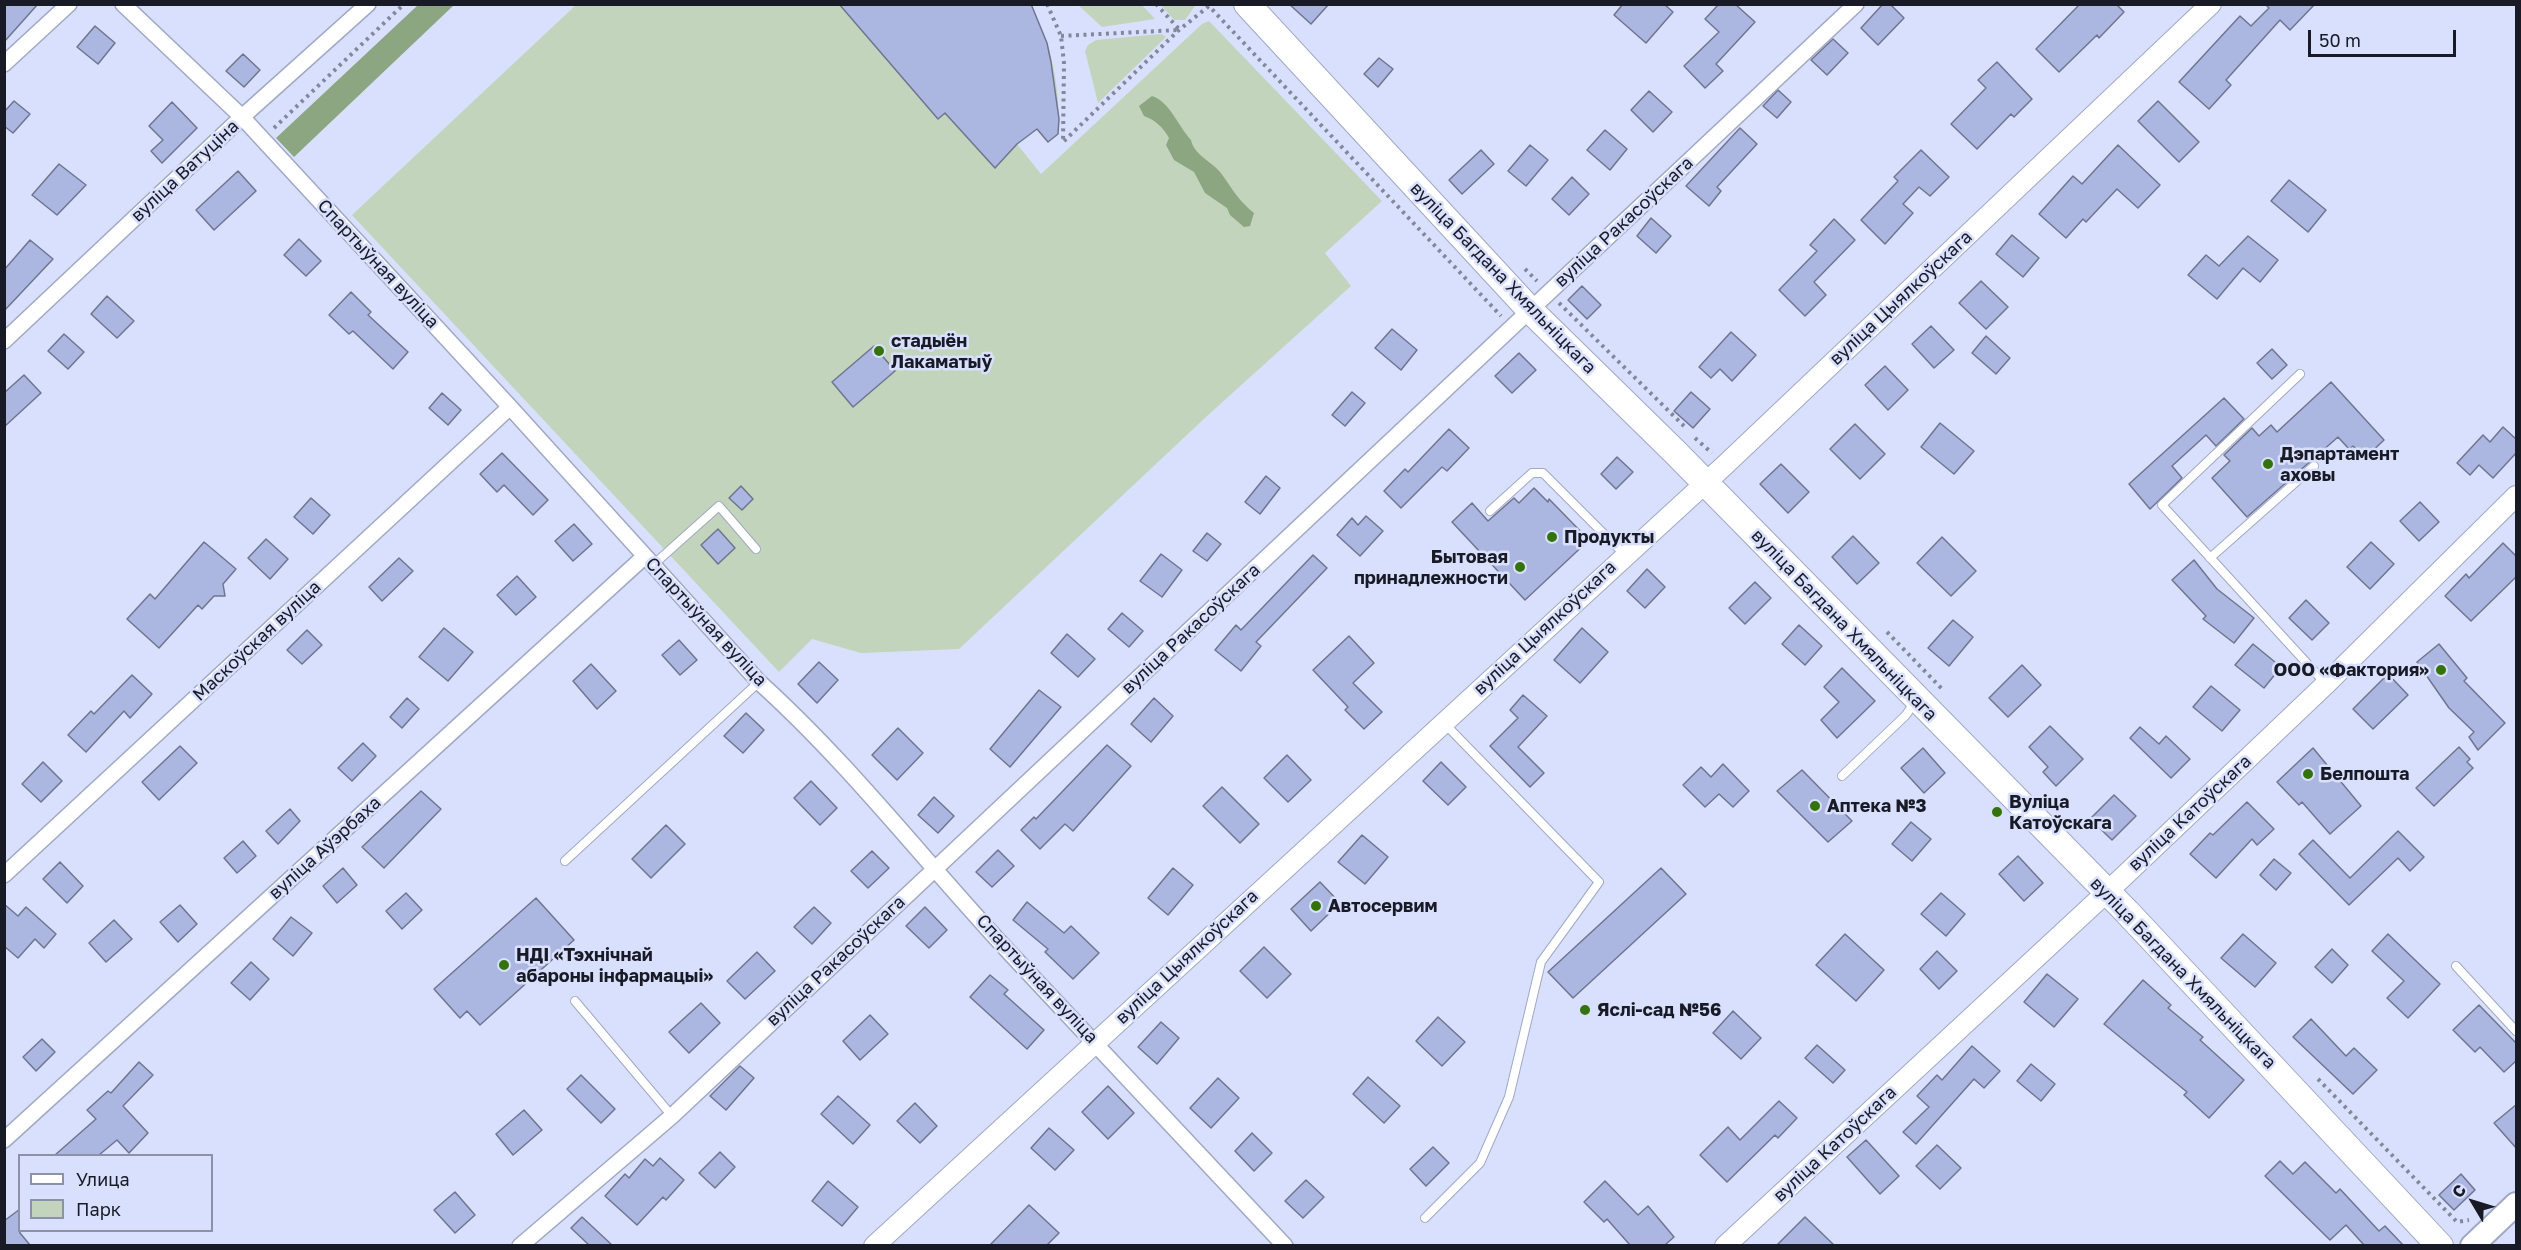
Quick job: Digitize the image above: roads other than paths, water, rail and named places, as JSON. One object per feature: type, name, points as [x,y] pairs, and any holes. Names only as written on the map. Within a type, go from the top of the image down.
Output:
[{"type":"main road","name":"вуліца Багдана Хмяльніцкага","points":[[1247,4],[1530,311],[1705,483],[2106,892],[2440,1245]]},
{"type":"main road","points":[[2472,1245],[2517,1204]]},
{"type":"street","points":[[4,64],[69,4]]},
{"type":"street","name":"Спартыўная вуліца","points":[[123,4],[262,138],[510,406],[759,682],[788,708],[937,868],[1007,950],[1285,1245]]},
{"type":"street","name":"вуліца Ватуціна","points":[[4,341],[242,117],[368,4]]},
{"type":"street","name":"вуліца Ракасоўскага","points":[[520,1245],[672,1116],[805,988],[937,868],[1856,4]]},
{"type":"street","name":"вуліца Цыялкоўскага","points":[[873,1245],[1705,483],[2211,4]]},
{"type":"street","name":"Маскоўская вуліца","points":[[4,875],[510,406]]},
{"type":"street","name":"вуліца Катоўскага","points":[[1725,1245],[2106,892],[2326,684],[2517,496]]},
{"type":"street","name":"вуліца Аўэрбаха","points":[[4,1140],[649,561]]},
{"type":"lane","points":[[2300,374],[2162,505],[2326,684]]},
{"type":"lane","points":[[2210,558],[2314,466]]},
{"type":"lane","points":[[1490,511],[1532,472],[1543,472],[1625,555]]},
{"type":"lane","points":[[649,561],[719,506],[756,549]]},
{"type":"lane","points":[[565,861],[759,682]]},
{"type":"lane","points":[[1842,776],[1906,715],[1917,699]]},
{"type":"lane","points":[[1425,1218],[1480,1162],[1509,1097],[1541,962],[1599,882],[1443,722]]},
{"type":"lane","points":[[2456,966],[2517,1031]]},
{"type":"lane","points":[[575,1000],[672,1116]]},
{"type":"place","name":"стадыён Лакаматыў","points":[[879,351]]},
{"type":"place","name":"Дэпартамент аховы","points":[[2268,464]]},
{"type":"place","name":"Продукты","points":[[1552,537]]},
{"type":"place","name":"Бытовая принадлежности","points":[[1520,567]]},
{"type":"place","name":"ООО «Фактория»","points":[[2441,670]]},
{"type":"place","name":"Белпошта","points":[[2308,774]]},
{"type":"place","name":"Аптека №3","points":[[1815,806]]},
{"type":"place","name":"Вуліца Катоўскага","points":[[1997,812]]},
{"type":"place","name":"Автосервим","points":[[1316,906]]},
{"type":"place","name":"НДІ «Тэхнічнай абароны інфармацыі»","points":[[504,965]]},
{"type":"place","name":"Яслі-сад №56","points":[[1585,1010]]}]
